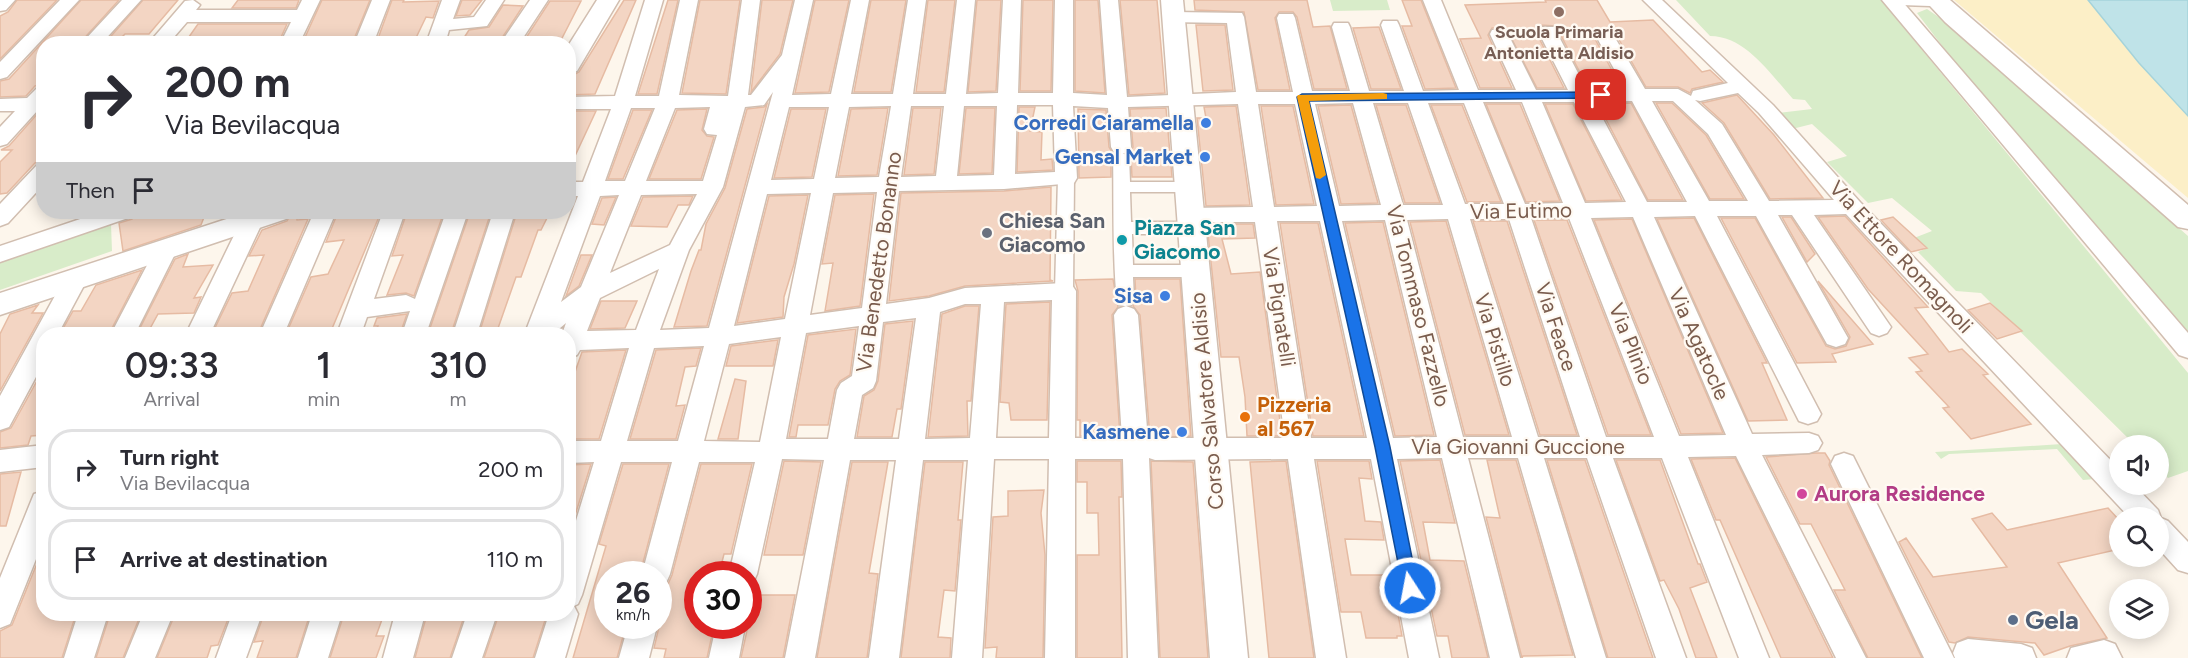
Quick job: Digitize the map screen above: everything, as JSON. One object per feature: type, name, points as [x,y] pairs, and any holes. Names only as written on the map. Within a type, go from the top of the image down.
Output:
[{"type":"street","points":[[0,6],[6,0]]},
{"type":"street","points":[[0,73],[70,0]]},
{"type":"street","points":[[98,36],[132,0]]},
{"type":"street","points":[[164,36],[195,0]]},
{"type":"street","points":[[366,36],[381,0]]},
{"type":"street","points":[[438,36],[451,0]]},
{"type":"street","points":[[443,25],[480,22],[495,0]]},
{"type":"street","points":[[514,36],[539,0]]},
{"type":"street","points":[[576,53],[608,0]]},
{"type":"street","points":[[558,327],[591,189],[623,103],[654,0]]},
{"type":"street","points":[[564,327],[590,292],[667,103],[689,0]]},
{"type":"street","points":[[564,327],[590,292],[680,239],[712,187],[739,101],[751,0]]},
{"type":"street","points":[[659,561],[781,101],[804,0]]},
{"type":"street","points":[[745,561],[771,450],[842,101],[860,0]]},
{"type":"street","name":"Via Benedetto Bonanno","points":[[800,658],[850,390],[864,381],[889,184],[917,0]]},
{"type":"street","points":[[946,183],[966,0]]},
{"type":"street","points":[[1004,182],[1012,0]]},
{"type":"street","points":[[1060,658],[1066,178],[1063,99],[1064,0]]},
{"type":"street","points":[[1109,0],[1124,102],[1121,152],[1125,308],[1145,448],[1143,658]]},
{"type":"street","name":"Via Feace","points":[[1431,0],[1517,210],[1596,447],[1671,658]]},
{"type":"street","name":"Via Ettore Romagnoli","points":[[1652,0],[1766,109],[1852,207],[2138,507]]},
{"type":"street","points":[[1914,4],[2188,220]]},
{"type":"street","points":[[1914,4],[2188,349]]},
{"type":"street","points":[[181,16],[307,8]]},
{"type":"street","points":[[293,36],[307,8]]},
{"type":"street","name":"Via Pignatelli","points":[[1173,9],[1235,17],[1331,658]]},
{"type":"street","name":"Corso Salvatore Aldisio","points":[[1173,9],[1229,658]]},
{"type":"street","points":[[1286,18],[1382,447],[1424,658]]},
{"type":"street","name":"Via Pistillo","points":[[1390,25],[1456,212],[1591,658]]},
{"type":"street","name":"Via Tommaso Fazzello","points":[[1341,27],[1363,97],[1394,212],[1505,658]]},
{"type":"street","name":"Via Agatocle","points":[[1547,31],[1640,210],[1744,446],[1851,658]]},
{"type":"street","name":"Via Plinio","points":[[1500,34],[1577,210],[1754,658]]},
{"type":"street","points":[[1605,36],[1702,209],[1808,414]]},
{"type":"street","points":[[576,568],[645,338],[698,188],[739,101],[794,48]]},
{"type":"street","points":[[1700,95],[1743,86]]},
{"type":"street","points":[[781,101],[1063,99],[1182,102],[1302,97],[1678,95],[1715,129],[1836,338]]},
{"type":"street","points":[[0,105],[36,100]]},
{"type":"street","points":[[576,103],[739,101]]},
{"type":"street","points":[[0,139],[36,104]]},
{"type":"street","points":[[757,187],[1004,182],[1066,178]]},
{"type":"street","points":[[0,218],[36,179]]},
{"type":"street","points":[[1122,187],[1190,210]]},
{"type":"street","points":[[576,189],[698,188]]},
{"type":"street","name":"Via Eutimo","points":[[1190,210],[1265,214],[1852,207]]},
{"type":"street","points":[[1798,208],[1879,327]]},
{"type":"street","points":[[1123,228],[1190,210]]},
{"type":"street","points":[[1,252],[46,238],[88,219]]},
{"type":"street","points":[[0,304],[253,219]]},
{"type":"street","points":[[202,327],[263,219]]},
{"type":"street","points":[[275,327],[322,219]]},
{"type":"street","points":[[352,327],[391,219]]},
{"type":"street","points":[[417,327],[455,219]]},
{"type":"street","points":[[467,327],[502,219]]},
{"type":"street","points":[[127,327],[167,248]]},
{"type":"street","points":[[1124,271],[1197,271]]},
{"type":"street","points":[[50,327],[76,278]]},
{"type":"street","points":[[576,339],[718,337],[929,307],[964,296],[1064,291]]},
{"type":"street","points":[[967,658],[993,294]]},
{"type":"street","points":[[358,309],[406,304]]},
{"type":"street","points":[[884,658],[929,307]]},
{"type":"street","points":[[0,420],[36,353]]},
{"type":"street","name":"Via Giovanni Guccione","points":[[786,450],[1672,447],[1809,443]]},
{"type":"street","points":[[576,452],[755,451]]},
{"type":"street","points":[[0,461],[36,457]]},
{"type":"street","points":[[1844,464],[1937,654],[1968,652],[2021,658]]},
{"type":"street","points":[[0,615],[13,552],[36,515]]},
{"type":"street","points":[[2169,541],[2188,561]]},
{"type":"street","points":[[79,658],[91,621]]},
{"type":"street","points":[[140,658],[155,621]]},
{"type":"street","points":[[231,658],[244,621]]},
{"type":"street","points":[[313,658],[325,621]]},
{"type":"street","points":[[398,658],[408,621]]},
{"type":"street","points":[[467,658],[480,621]]},
{"type":"street","points":[[550,658],[561,621]]},
{"type":"street","points":[[634,658],[639,639]]},
{"type":"street","points":[[723,658],[728,639]]},
{"type":"street","points":[[2082,658],[2104,654],[2107,658]]},
{"type":"green space","points":[[1330,0],[1387,0],[1390,10],[1333,11]]},
{"type":"green space","points":[[1676,0],[1881,0],[2188,373],[2188,471],[2169,478],[2169,435],[2125,435],[1981,293],[1956,291],[1918,252],[1925,249],[1914,238],[1932,231],[1892,198],[1868,203],[1827,162],[1847,156],[1812,124],[1792,129],[1778,113],[1812,109],[1805,100],[1793,99],[1757,58],[1735,42],[1710,36]]},
{"type":"green space","points":[[1927,9],[2188,236],[2188,332],[1953,60],[1917,13]]},
{"type":"green space","points":[[111,224],[112,251],[0,290],[0,261]]},
{"type":"green space","points":[[2062,444],[2095,479],[2083,480],[2057,449],[1949,454],[1941,459],[1935,452]]},
{"type":"sand","points":[[1954,0],[2088,0],[2139,63],[2188,116],[2188,198]]},
{"type":"water","points":[[2088,0],[2188,0],[2188,116],[2139,63]]},
{"type":"building","points":[[17,0],[57,0],[0,59],[0,16],[8,12]]},
{"type":"building","points":[[81,0],[119,0],[86,36],[48,36]]},
{"type":"building","points":[[143,0],[178,0],[149,34],[111,36]]},
{"type":"building","points":[[238,0],[299,0],[296,8],[232,8]]},
{"type":"building","points":[[322,0],[370,0],[355,36],[306,36]]},
{"type":"building","points":[[392,0],[439,1],[433,18],[426,17],[417,36],[379,36]]},
{"type":"building","points":[[462,0],[482,0],[470,15],[456,16]]},
{"type":"building","points":[[624,0],[636,0],[595,94],[576,95],[576,74]]},
{"type":"building","points":[[668,0],[678,0],[657,94],[638,94]]},
{"type":"building","points":[[700,0],[740,0],[726,94],[682,93]]},
{"type":"building","points":[[762,0],[793,0],[780,54],[751,92]]},
{"type":"building","points":[[815,0],[849,0],[829,92],[795,93]]},
{"type":"building","points":[[871,0],[906,0],[891,92],[854,92]]},
{"type":"building","points":[[928,0],[955,0],[944,92],[916,92]]},
{"type":"building","points":[[977,0],[1001,0],[996,91],[968,92]]},
{"type":"building","points":[[1023,0],[1053,0],[1051,91],[1020,91]]},
{"type":"building","points":[[1075,0],[1098,0],[1105,93],[1075,91]]},
{"type":"building","points":[[1120,0],[1157,0],[1165,93],[1129,95]]},
{"type":"building","points":[[1194,0],[1307,0],[1313,27],[1330,26],[1347,89],[1314,89],[1297,17],[1293,12],[1279,12],[1275,18],[1290,90],[1258,90],[1244,12],[1195,10]]},
{"type":"building","points":[[1402,0],[1421,0],[1456,88],[1425,89],[1402,26],[1412,26]]},
{"type":"building","points":[[1545,0],[1597,0],[1610,22],[1653,20],[1702,72],[1710,70],[1723,82],[1692,89],[1690,93],[1678,87],[1646,87],[1614,31],[1598,30],[1594,37],[1621,87],[1588,88],[1556,26],[1540,25],[1536,32],[1564,88],[1537,88],[1506,28],[1492,28],[1488,35],[1512,88],[1480,88],[1460,39],[1481,38],[1465,5],[1546,2]]},
{"type":"building","points":[[550,1],[581,1],[563,36],[527,36]]},
{"type":"building","points":[[503,5],[523,6],[503,36],[465,36],[469,30],[489,27]]},
{"type":"building","points":[[198,24],[287,24],[282,36],[190,36]]},
{"type":"building","points":[[1196,25],[1225,25],[1233,90],[1203,91]]},
{"type":"building","points":[[1379,27],[1401,89],[1371,89],[1353,28]]},
{"type":"building","points":[[36,49],[36,86],[26,96],[0,97],[0,81],[9,79]]},
{"type":"building","points":[[1737,95],[1774,135],[1823,198],[1770,199],[1724,123],[1702,103]]},
{"type":"building","points":[[1631,103],[1683,200],[1648,200],[1598,104]]},
{"type":"building","points":[[1656,103],[1672,103],[1706,135],[1744,199],[1710,199]]},
{"type":"building","points":[[767,104],[707,326],[674,327],[691,271],[699,250],[701,250],[706,224],[725,188],[747,109],[764,107]]},
{"type":"building","points":[[1486,104],[1520,104],[1560,201],[1526,202]]},
{"type":"building","points":[[1545,104],[1573,104],[1622,200],[1586,201]]},
{"type":"building","points":[[1351,105],[1378,203],[1341,204],[1318,106]]},
{"type":"building","points":[[1376,105],[1406,105],[1440,203],[1405,203]]},
{"type":"building","points":[[1431,105],[1462,105],[1501,202],[1467,202]]},
{"type":"building","points":[[1236,106],[1250,205],[1206,206],[1197,118],[1206,118],[1204,107]]},
{"type":"building","points":[[1261,106],[1293,106],[1314,204],[1276,205]]},
{"type":"building","points":[[1019,107],[1035,107],[1030,131],[1042,132],[1041,160],[1052,159],[1053,170],[1017,172]]},
{"type":"building","points":[[888,108],[877,175],[838,176],[851,109]]},
{"type":"building","points":[[913,108],[941,108],[934,174],[904,175]]},
{"type":"building","points":[[966,108],[995,108],[992,173],[959,174]]},
{"type":"building","points":[[1166,108],[1172,177],[1132,177],[1129,154],[1133,147],[1130,109]]},
{"type":"building","points":[[707,109],[702,130],[707,136],[714,137],[701,179],[649,179],[677,110]]},
{"type":"building","points":[[791,109],[826,109],[812,177],[774,178]]},
{"type":"building","points":[[1078,109],[1106,110],[1109,147],[1113,154],[1111,177],[1079,178]]},
{"type":"building","points":[[633,110],[652,110],[623,179],[608,179]]},
{"type":"building","points":[[576,111],[596,111],[576,154]]},
{"type":"building","points":[[36,115],[36,163],[7,193],[0,194],[0,162],[12,150],[1,150],[9,146]]},
{"type":"building","points":[[1051,187],[1050,280],[1053,281],[965,286],[929,296],[889,301],[901,193],[1004,191]]},
{"type":"building","points":[[874,194],[860,306],[825,311],[833,263],[822,264],[835,195]]},
{"type":"building","points":[[808,195],[794,264],[784,297],[783,317],[737,323],[769,196]]},
{"type":"building","points":[[693,196],[689,205],[678,205],[667,227],[631,226],[643,197]]},
{"type":"building","points":[[616,197],[604,225],[592,224],[602,198]]},
{"type":"building","points":[[1845,216],[1928,307],[1915,308],[1949,352],[1962,349],[1988,374],[1983,375],[2031,424],[1971,439],[1943,408],[1949,407],[1916,372],[1922,371],[1909,358],[1928,354],[1868,289],[1818,217]]},
{"type":"building","points":[[1782,217],[1791,217],[1815,254],[1807,262]]},
{"type":"building","points":[[1893,217],[1927,248],[1911,252],[1881,220]]},
{"type":"building","points":[[1694,218],[1767,363],[1762,363],[1787,420],[1748,421],[1657,219]]},
{"type":"building","points":[[1721,218],[1755,218],[1826,346],[1835,349],[1846,346],[1850,337],[1818,281],[1873,344],[1832,354],[1836,362],[1797,363]]},
{"type":"building","points":[[132,219],[203,219],[201,225],[123,251],[119,223]]},
{"type":"building","points":[[288,219],[308,219],[261,327],[215,327],[232,293],[248,291],[264,255],[249,256],[262,230]]},
{"type":"building","points":[[335,219],[378,219],[333,327],[289,327],[311,277],[328,274],[344,240],[326,242]]},
{"type":"building","points":[[405,219],[442,219],[414,296],[406,293],[387,295],[403,255],[392,256]]},
{"type":"building","points":[[468,219],[489,219],[453,327],[430,327]]},
{"type":"building","points":[[515,219],[546,219],[541,230],[538,230],[521,277],[516,277],[498,327],[481,327]]},
{"type":"building","points":[[1632,219],[1723,433],[1681,434],[1594,220]]},
{"type":"building","points":[[1534,220],[1567,220],[1651,435],[1608,435]]},
{"type":"building","points":[[1446,221],[1509,435],[1465,435],[1410,222]]},
{"type":"building","points":[[1473,221],[1507,221],[1577,435],[1540,435]]},
{"type":"building","points":[[1383,222],[1434,435],[1395,436],[1345,223]]},
{"type":"building","points":[[1280,223],[1318,223],[1364,436],[1313,436]]},
{"type":"building","points":[[1207,224],[1253,224],[1255,238],[1222,239],[1231,274],[1260,272],[1282,436],[1247,436],[1245,397],[1239,357],[1221,357]]},
{"type":"building","points":[[188,254],[183,267],[213,265],[194,298],[201,297],[194,313],[158,314],[151,327],[141,327],[175,259]]},
{"type":"building","points":[[581,255],[592,255],[579,286],[566,296]]},
{"type":"building","points":[[142,270],[113,327],[64,327],[73,311],[81,311],[96,285]]},
{"type":"building","points":[[1113,279],[1118,307],[1112,315],[1120,436],[1080,436],[1080,420],[1077,420],[1078,291],[1075,280]]},
{"type":"building","points":[[1135,279],[1180,279],[1191,436],[1150,438],[1140,315],[1133,306],[1136,300]]},
{"type":"building","points":[[601,301],[637,301],[625,328],[590,329]]},
{"type":"building","points":[[1050,302],[1047,420],[1011,420],[1009,403],[1000,402],[1006,304]]},
{"type":"building","points":[[1990,303],[2022,331],[1997,339],[1968,310]]},
{"type":"building","points":[[38,305],[32,313],[43,313],[0,391],[0,334],[10,314]]},
{"type":"building","points":[[965,306],[979,306],[971,401],[967,401],[968,436],[928,437],[942,314]]},
{"type":"building","points":[[407,314],[402,327],[374,326],[377,318]]},
{"type":"building","points":[[913,321],[901,409],[897,409],[892,437],[857,437],[864,396],[874,390],[878,381],[885,324]]},
{"type":"building","points":[[856,329],[850,375],[840,381],[835,389],[828,425],[798,425],[796,437],[789,437],[808,335]]},
{"type":"building","points":[[778,340],[773,366],[726,366],[731,346]]},
{"type":"building","points":[[701,348],[696,366],[685,367],[676,406],[685,405],[676,439],[630,439],[656,350]]},
{"type":"building","points":[[626,350],[599,439],[576,439],[576,369],[582,352]]},
{"type":"building","points":[[735,379],[746,381],[738,439],[718,439]]},
{"type":"building","points":[[36,383],[36,436],[31,436],[28,445],[0,448],[0,432],[11,428]]},
{"type":"building","points":[[1825,453],[1830,461],[1829,465],[1922,658],[1868,658],[1834,590],[1845,590],[1811,524],[1800,524],[1766,457]]},
{"type":"building","points":[[1735,458],[1833,658],[1781,658],[1720,520],[1716,520],[1691,459]]},
{"type":"building","points":[[1440,460],[1455,523],[1423,522],[1430,560],[1464,561],[1488,658],[1452,658],[1448,636],[1437,636],[1400,461]]},
{"type":"building","points":[[1487,460],[1516,460],[1573,655],[1523,656],[1522,658],[1486,517],[1500,518]]},
{"type":"building","points":[[1547,460],[1585,460],[1653,658],[1608,658]]},
{"type":"building","points":[[1616,460],[1660,460],[1698,564],[1707,582],[1690,588],[1717,658],[1696,658],[1679,609],[1664,580],[1660,581]]},
{"type":"building","points":[[784,461],[821,462],[803,555],[764,555]]},
{"type":"building","points":[[1077,461],[1121,461],[1122,497],[1119,497],[1122,658],[1077,658],[1077,555],[1099,555],[1098,513],[1087,513],[1087,482],[1077,482]]},
{"type":"building","points":[[1151,461],[1193,462],[1208,658],[1160,658]]},
{"type":"building","points":[[1286,461],[1314,658],[1269,658],[1250,462]]},
{"type":"building","points":[[1317,461],[1369,461],[1372,479],[1359,478],[1365,521],[1381,522],[1384,540],[1345,539],[1351,575],[1391,575],[1402,636],[1366,638],[1361,612],[1341,612]]},
{"type":"building","points":[[852,462],[888,462],[869,573],[878,574],[867,658],[817,658]]},
{"type":"building","points":[[925,462],[963,462],[955,591],[944,590],[938,637],[951,638],[950,658],[901,658]]},
{"type":"building","points":[[591,464],[576,512],[576,465]]},
{"type":"building","points":[[623,464],[669,464],[643,561],[602,561],[606,546],[599,544]]},
{"type":"building","points":[[701,464],[752,464],[731,554],[724,554],[722,561],[684,561],[684,639],[711,639],[707,658],[664,658],[666,649],[654,648],[656,639],[672,639],[672,575]]},
{"type":"building","points":[[21,472],[6,526],[0,526],[0,474]]},
{"type":"building","points":[[1044,490],[1041,513],[1045,555],[1043,658],[996,658],[997,647],[985,648],[993,517],[1008,516],[1008,491]]},
{"type":"building","points":[[2108,508],[2109,551],[2058,563],[2107,638],[2070,646],[2044,655],[2035,643],[1968,637],[1955,643],[1949,642],[1899,542],[1906,538],[1933,577],[2007,567],[1972,519],[1992,513],[2007,530]]},
{"type":"building","points":[[36,566],[36,621],[74,621],[62,658],[0,658],[0,631],[12,625]]},
{"type":"building","points":[[594,587],[594,639],[622,639],[617,658],[573,658]]},
{"type":"building","points":[[762,595],[795,595],[783,658],[741,658],[745,639],[762,639]]},
{"type":"building","points":[[108,621],[138,621],[123,658],[96,658]]},
{"type":"building","points":[[172,621],[227,621],[218,645],[211,646],[207,658],[157,658]]},
{"type":"building","points":[[262,621],[308,621],[296,658],[257,658],[263,641],[254,642]]},
{"type":"building","points":[[342,621],[381,621],[376,636],[384,636],[376,658],[330,658]]},
{"type":"building","points":[[425,621],[463,621],[450,658],[415,658]]},
{"type":"building","points":[[497,621],[545,621],[533,658],[484,658]]},
{"type":"slow traffic","points":[[1320,175],[1302,97],[1383,97]]},
{"type":"place","name":"Scuola Primaria Antonietta Aldisio","points":[[1559,12]]},
{"type":"place","name":"Corredi Ciaramella","points":[[1206,123]]},
{"type":"place","name":"Gensal Market","points":[[1205,157]]},
{"type":"place","name":"Chiesa San Giacomo","points":[[987,233]]},
{"type":"place","name":"Piazza San Giacomo","points":[[1122,240]]},
{"type":"place","name":"Sisa","points":[[1165,296]]},
{"type":"place","name":"Pizzeria al 567","points":[[1245,417]]},
{"type":"place","name":"Kasmene","points":[[1182,432]]},
{"type":"place","name":"Aurora Residence","points":[[1802,494]]},
{"type":"place","name":"Gela","points":[[2013,620]]},
{"type":"route","points":[[1410,588],[1382,447],[1302,97],[1601,95]]}]
